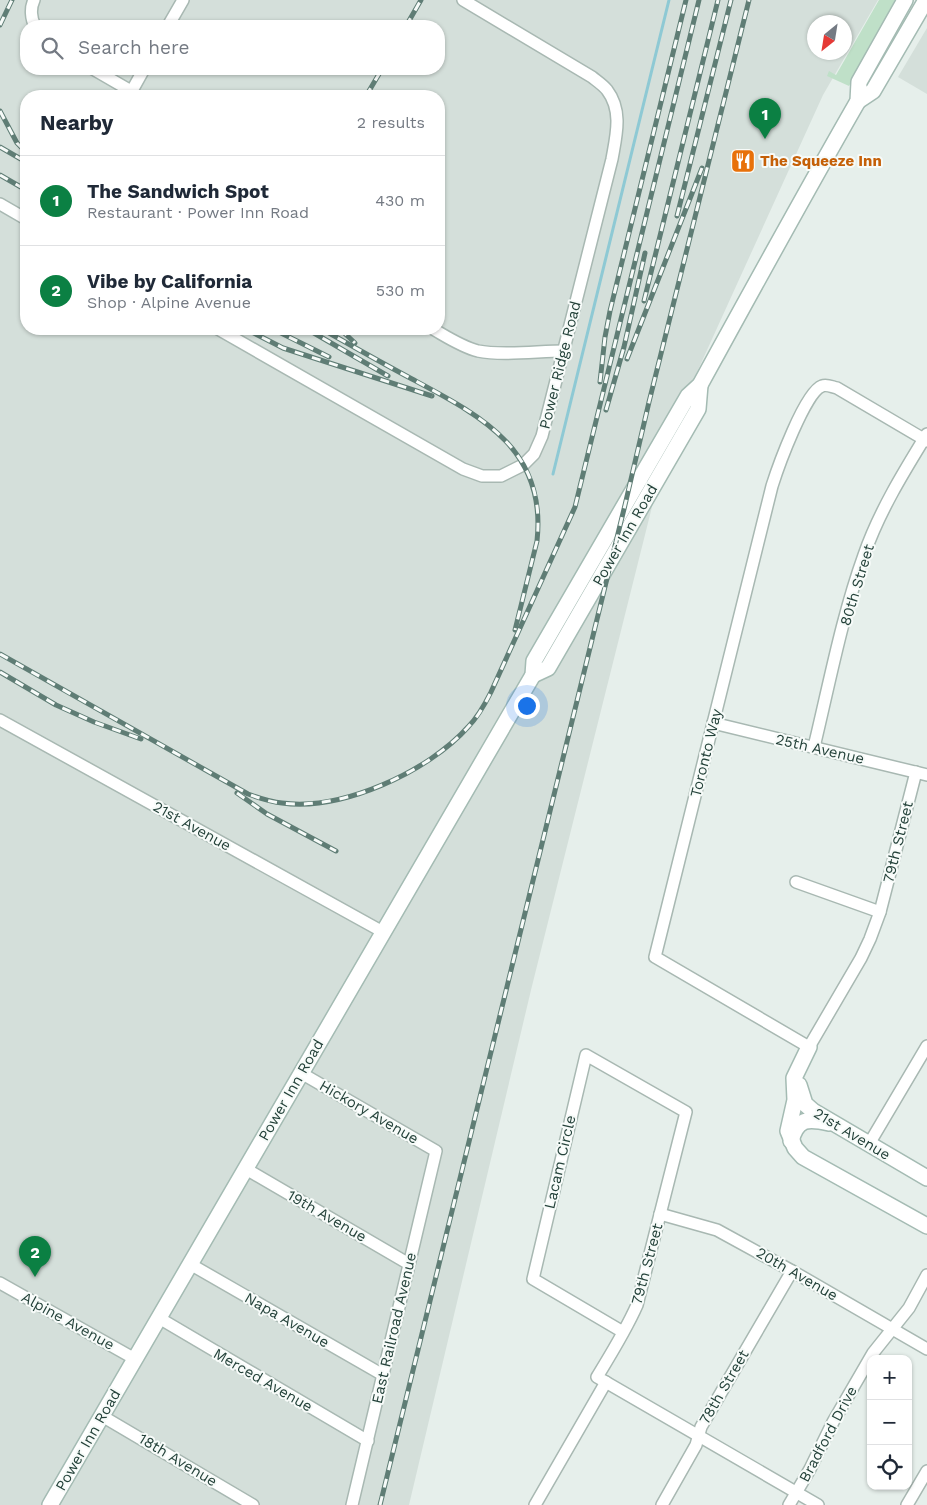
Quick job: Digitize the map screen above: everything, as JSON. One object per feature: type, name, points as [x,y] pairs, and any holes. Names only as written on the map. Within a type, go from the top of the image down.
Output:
[{"type":"main road","name":"Power Inn Road","points":[[50,1505],[533,675],[534,661],[688,396],[700,385],[858,101],[859,82],[905,0]]},
{"type":"main road","name":"Power Inn Road","points":[[858,101],[873,91],[926,0]]},
{"type":"main road","points":[[809,1047],[794,1078],[795,1100],[788,1131],[795,1148],[813,1162],[927,1226]]},
{"type":"main road","name":"21st Avenue","points":[[798,1069],[799,1088],[805,1104],[812,1111],[927,1178]]},
{"type":"main road","points":[[791,1141],[793,1132],[804,1121],[835,1124]]},
{"type":"street","points":[[32,20],[32,3],[34,0]]},
{"type":"street","points":[[171,20],[183,0]]},
{"type":"street","name":"Power Ridge Road","points":[[228,335],[463,469],[482,476],[502,476],[520,468],[534,454],[542,436],[612,159],[618,127],[616,107],[607,90],[592,77],[463,0]]},
{"type":"street","points":[[102,75],[124,90]]},
{"type":"street","points":[[132,90],[141,75]]},
{"type":"street","points":[[0,204],[20,216]]},
{"type":"street","points":[[443,335],[457,343],[478,351],[564,351]]},
{"type":"street","name":"Toronto Way","points":[[809,1047],[655,957],[779,463],[812,393],[822,386],[837,388],[926,438]]},
{"type":"street","name":"80th Street","points":[[814,747],[854,585],[864,554],[887,502],[926,438]]},
{"type":"street","name":"21st Avenue","points":[[0,720],[383,932]]},
{"type":"street","name":"25th Avenue","points":[[713,723],[922,773]]},
{"type":"street","name":"79th Street","points":[[809,1047],[861,958],[880,912],[922,773]]},
{"type":"street","points":[[796,882],[880,912]]},
{"type":"street","points":[[869,1144],[927,1046]]},
{"type":"street","name":"Lacam Circle","points":[[624,1332],[533,1279],[586,1054],[686,1112]]},
{"type":"street","name":"Hickory Avenue","points":[[301,1073],[436,1151]]},
{"type":"street","name":"79th Street","points":[[606,1382],[597,1377],[624,1332],[637,1305],[686,1112]]},
{"type":"street","name":"East Railroad Avenue","points":[[352,1505],[436,1151]]},
{"type":"street","name":"19th Avenue","points":[[246,1168],[409,1264]]},
{"type":"street","name":"20th Avenue","points":[[660,1214],[717,1230],[927,1349]]},
{"type":"street","name":"Napa Avenue","points":[[190,1264],[383,1375]]},
{"type":"street","name":"78th Street","points":[[662,1505],[696,1445],[701,1427],[792,1271]]},
{"type":"street","name":"Bradford Drive","points":[[789,1505],[833,1422],[873,1353],[909,1308],[927,1275]]},
{"type":"street","name":"Alpine Avenue","points":[[0,1283],[135,1359]]},
{"type":"street","name":"Merced Avenue","points":[[159,1318],[368,1441]]},
{"type":"street","points":[[535,1505],[606,1382],[818,1505]]},
{"type":"street","name":"18th Avenue","points":[[102,1416],[253,1505]]},
{"type":"street","points":[[907,1505],[927,1471]]},
{"type":"shaded area","points":[[0,0],[878,0],[852,45],[852,15],[807,15],[807,60],[843,60],[823,95],[672,427],[531,990],[409,1505],[0,1505]]},
{"type":"shaded area","points":[[927,28],[927,94],[898,77]]},
{"type":"green space","points":[[879,0],[895,0],[849,86],[827,76],[829,71],[836,75],[845,60],[852,60],[852,47]]},
{"type":"waterway","points":[[553,474],[669,0]]},
{"type":"railway","points":[[0,25],[12,0]]},
{"type":"railway","points":[[409,20],[421,0]]},
{"type":"railway","points":[[600,382],[610,311],[686,0]]},
{"type":"railway","points":[[0,654],[248,794],[273,802],[306,804],[331,801],[357,794],[407,773],[451,744],[475,719],[489,697],[575,507],[699,0]]},
{"type":"railway","points":[[644,301],[718,0]]},
{"type":"railway","points":[[677,216],[731,0]]},
{"type":"railway","points":[[380,1505],[749,0]]},
{"type":"railway","points":[[370,90],[378,75]]},
{"type":"railway","points":[[0,111],[20,146]]},
{"type":"railway","points":[[0,147],[20,159]]},
{"type":"railway","points":[[627,359],[702,168]]},
{"type":"railway","points":[[0,175],[20,187]]},
{"type":"railway","points":[[606,410],[624,347],[645,253]]},
{"type":"railway","points":[[258,335],[283,348],[432,396]]},
{"type":"railway","points":[[285,335],[329,357]]},
{"type":"railway","points":[[317,335],[388,376]]},
{"type":"railway","points":[[332,335],[438,393],[485,422],[504,439],[520,459],[531,482],[537,509],[537,541],[515,630]]},
{"type":"railway","points":[[346,335],[355,343]]},
{"type":"railway","points":[[0,672],[56,705],[94,722],[141,739]]},
{"type":"railway","points":[[237,793],[267,814],[336,851]]},
{"type":"place","name":"The Sandwich Spot","points":[[765,139]]},
{"type":"place","name":"The Squeeze Inn","points":[[743,161]]},
{"type":"place","name":"Vibe by California","points":[[35,1277]]}]
